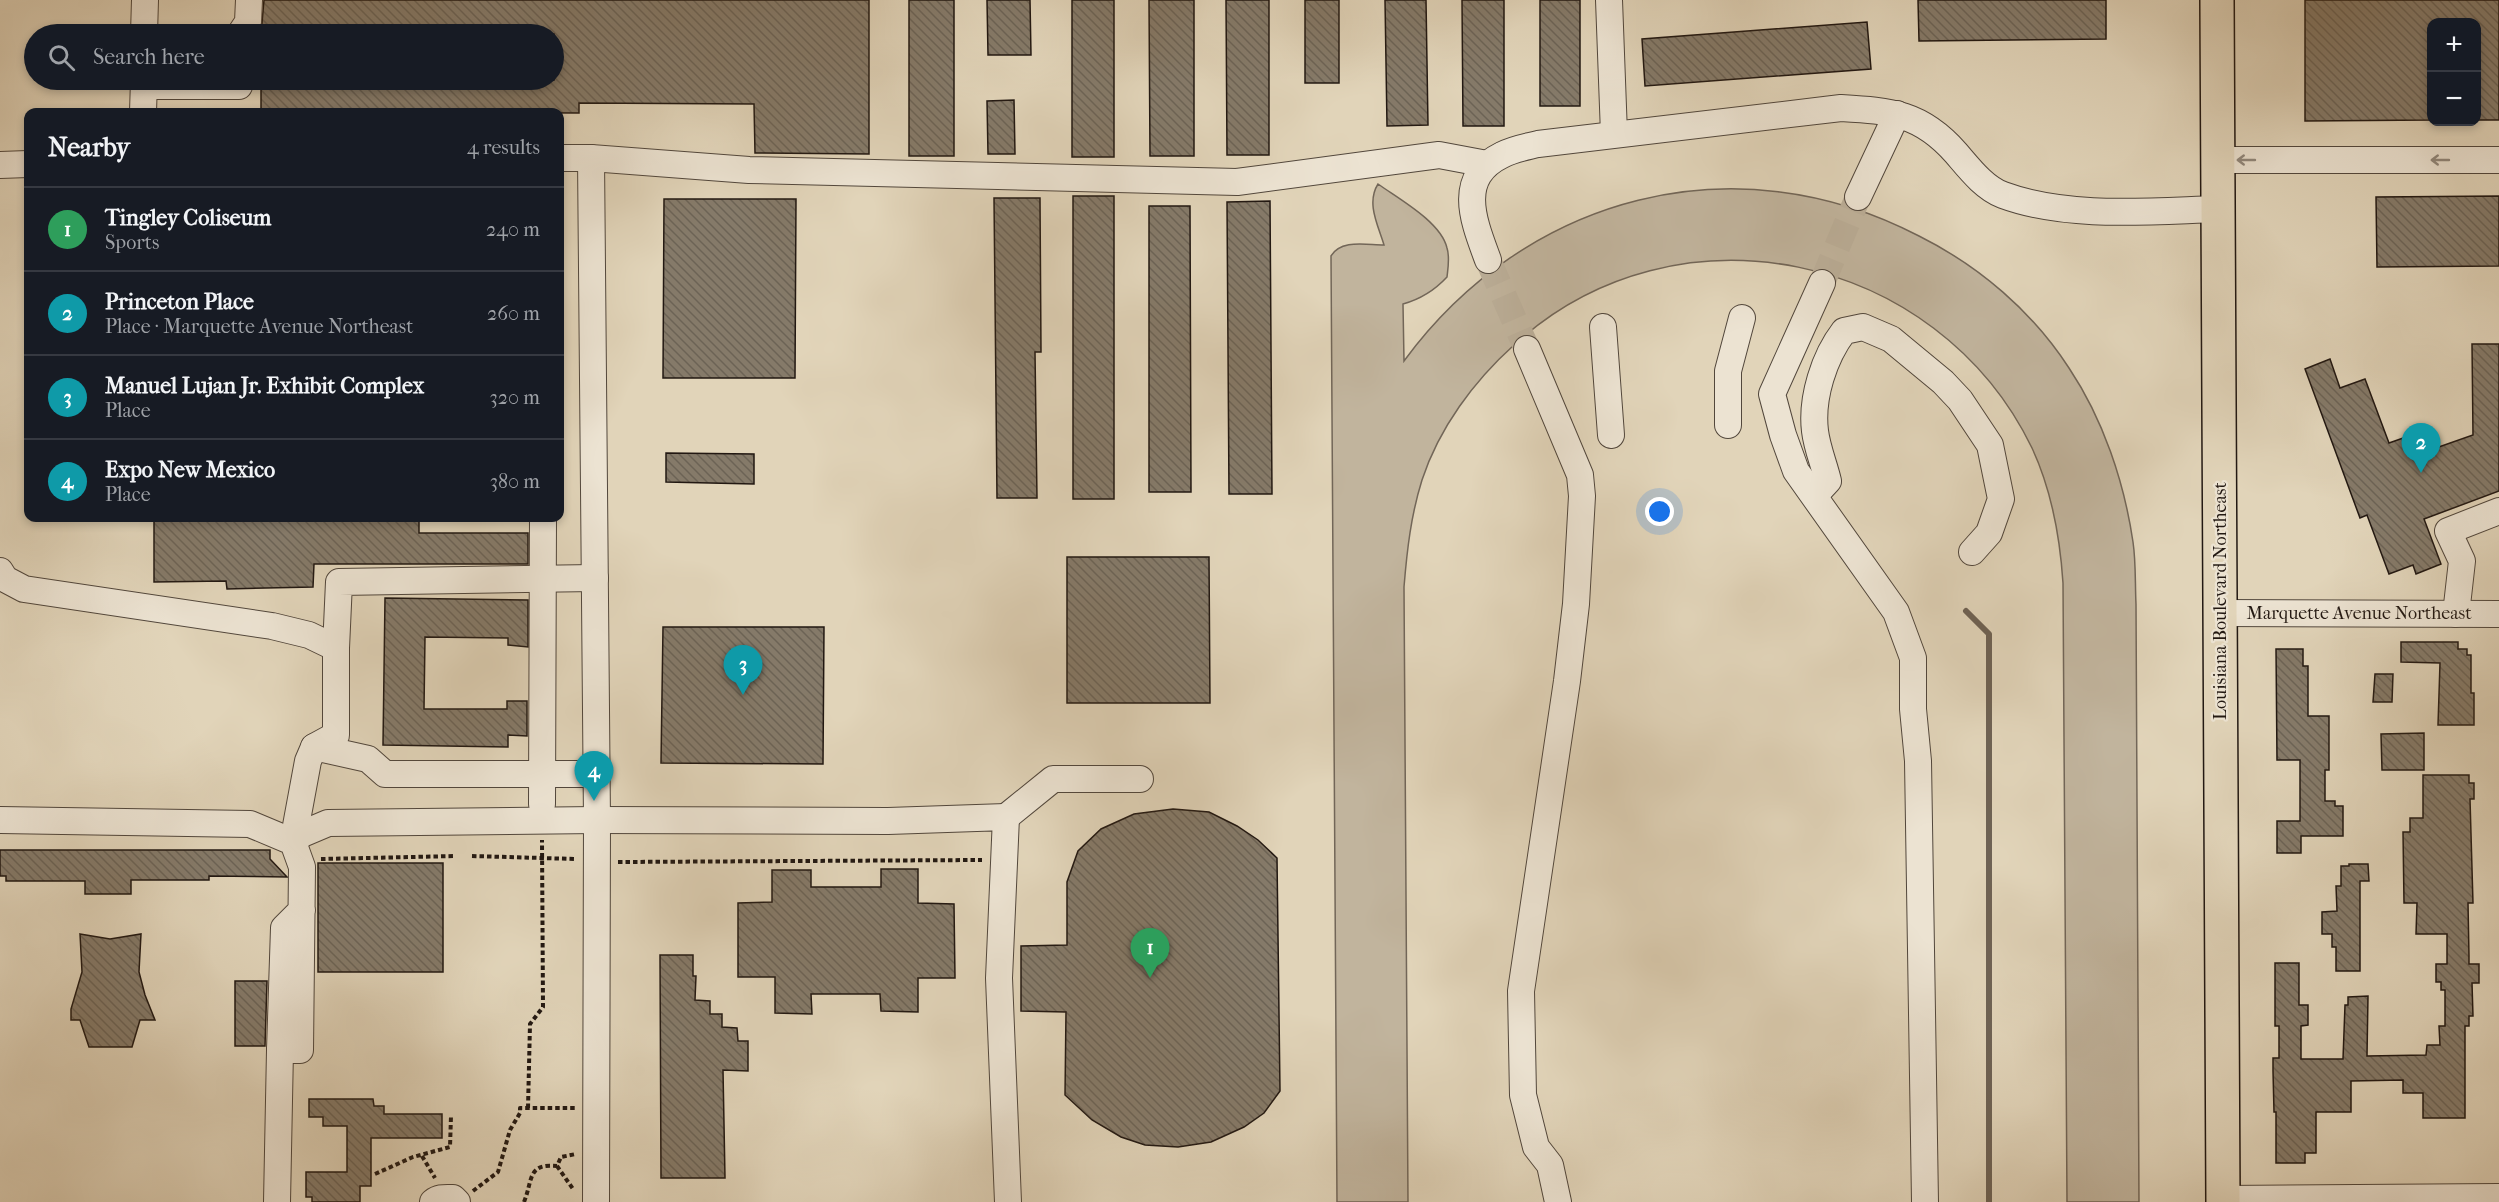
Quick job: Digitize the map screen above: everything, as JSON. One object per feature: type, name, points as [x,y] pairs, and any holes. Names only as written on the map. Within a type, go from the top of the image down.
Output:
[{"type":"main road","name":"Louisiana Boulevard Northeast","points":[[2217,0],[2223,1200]]},
{"type":"street","points":[[144,24],[145,0]]},
{"type":"street","points":[[247,24],[249,0]]},
{"type":"street","points":[[1609,0],[1614,134]]},
{"type":"street","points":[[143,108],[144,90]]},
{"type":"street","points":[[1488,260],[1475,224],[1471,195],[1474,184],[1487,164],[1503,154],[1538,144],[1841,108],[1905,115],[1935,132],[1975,176],[2001,195],[2040,205],[2071,209],[2135,211],[2218,209]]},
{"type":"street","points":[[1858,197],[1897,114]]},
{"type":"street","points":[[564,158],[749,170],[1237,182],[1439,155],[1487,164]]},
{"type":"street","points":[[591,158],[597,820],[596,1202]]},
{"type":"street","points":[[2218,160],[2499,160]]},
{"type":"street","points":[[0,165],[24,164]]},
{"type":"street","points":[[1822,283],[1772,394],[1796,471],[1896,612],[1912,658],[1913,710],[1918,761],[1925,1202]]},
{"type":"street","points":[[1728,425],[1728,371],[1742,318]]},
{"type":"street","points":[[1603,327],[1611,435]]},
{"type":"street","points":[[1815,495],[1828,481],[1815,431],[1814,402],[1833,345],[1844,331],[1863,327],[1891,339],[1942,382],[1960,400],[1989,445],[2001,499],[1989,533],[1972,552]]},
{"type":"street","points":[[1527,349],[1580,475],[1582,496],[1576,604],[1567,681],[1521,991],[1522,1095],[1536,1147],[1550,1165],[1558,1202]]},
{"type":"street","points":[[2456,614],[2462,561],[2448,531],[2499,512]]},
{"type":"street","points":[[542,804],[543,522]]},
{"type":"street","points":[[0,571],[5,579],[24,589],[272,626],[309,635],[336,648]]},
{"type":"street","points":[[277,1202],[280,1050],[300,1050],[302,867],[296,850],[308,761],[314,747],[336,735],[339,582],[595,578]]},
{"type":"street","name":"Marquette Avenue Northeast","points":[[2220,613],[2499,614]]},
{"type":"street","points":[[314,747],[368,759],[385,774],[596,774]]},
{"type":"street","points":[[296,850],[302,834],[328,823],[597,820],[888,821],[1006,817],[1053,779],[1140,779]]},
{"type":"street","points":[[1006,817],[999,978],[1008,1202]]},
{"type":"street","points":[[0,820],[250,824],[296,850]]},
{"type":"street","points":[[2223,1200],[2499,1197]]},
{"type":"street","points":[[433,1202],[438,1198],[461,1199]]},
{"type":"path","points":[[528,1108],[530,1024],[543,1007],[542,839]]},
{"type":"path","points":[[296,850],[455,856]]},
{"type":"path","points":[[472,856],[576,859]]},
{"type":"path","points":[[616,862],[1004,860]]},
{"type":"path","points":[[461,1199],[498,1172],[510,1130],[520,1113],[520,1108],[596,1108]]},
{"type":"path","points":[[375,1174],[413,1156],[450,1147],[451,1116]]},
{"type":"path","points":[[524,1202],[532,1174],[537,1167],[544,1164],[557,1166],[561,1157],[568,1154],[596,1153]]},
{"type":"shaded area","points":[[1378,184],[1428,220],[1443,238],[1448,251],[1447,277],[1427,294],[1403,304],[1404,361],[1454,304],[1510,258],[1572,223],[1638,200],[1707,190],[1778,192],[1849,207],[1919,236],[1963,261],[2003,292],[2054,347],[2081,388],[2102,429],[2124,496],[2134,550],[2139,1202],[2067,1202],[2063,583],[2054,514],[2045,481],[2032,448],[1989,381],[1934,328],[1869,290],[1798,267],[1724,260],[1650,271],[1579,299],[1514,345],[1485,374],[1459,406],[1429,461],[1412,519],[1404,587],[1408,1202],[1337,1202],[1331,256],[1335,251],[1347,245],[1384,245],[1373,206]]},
{"type":"building","points":[[264,0],[869,0],[869,154],[755,153],[754,104],[579,103],[579,113],[564,113],[564,108],[261,108],[261,90],[564,90],[564,24],[262,24]]},
{"type":"building","points":[[909,0],[954,0],[954,156],[909,156]]},
{"type":"building","points":[[987,0],[1030,0],[1031,55],[988,55]]},
{"type":"building","points":[[1072,0],[1114,0],[1114,157],[1072,157]]},
{"type":"building","points":[[1149,0],[1194,0],[1194,156],[1150,156]]},
{"type":"building","points":[[1226,0],[1269,0],[1269,155],[1227,155]]},
{"type":"building","points":[[1305,0],[1339,0],[1339,83],[1305,83]]},
{"type":"building","points":[[1385,0],[1426,0],[1428,125],[1387,126]]},
{"type":"building","points":[[1462,0],[1504,0],[1504,126],[1463,126]]},
{"type":"building","points":[[1540,0],[1580,0],[1580,106],[1540,106]]},
{"type":"building","points":[[1918,0],[2106,0],[2106,39],[1919,41]]},
{"type":"building","points":[[2305,0],[2499,0],[2499,120],[2481,120],[2481,18],[2427,18],[2427,120],[2305,121]]},
{"type":"building","points":[[1867,22],[1871,69],[1645,86],[1642,39]]},
{"type":"building","points":[[1014,100],[1015,154],[988,154],[987,101]]},
{"type":"building","points":[[1073,196],[1114,196],[1114,499],[1073,499]]},
{"type":"building","points":[[2499,196],[2499,266],[2377,267],[2376,197]]},
{"type":"building","points":[[994,198],[1040,198],[1041,352],[1035,352],[1037,498],[997,498]]},
{"type":"building","points":[[664,199],[796,199],[795,378],[663,378]]},
{"type":"building","points":[[1270,201],[1272,494],[1229,494],[1227,202]]},
{"type":"building","points":[[1149,206],[1190,206],[1191,492],[1149,492]]},
{"type":"building","points":[[2472,344],[2499,344],[2499,491],[2424,519],[2441,564],[2416,574],[2413,565],[2389,574],[2367,515],[2360,518],[2305,369],[2330,359],[2340,388],[2365,379],[2389,443],[2409,436],[2416,455],[2473,435]]},
{"type":"building","points":[[666,453],[754,454],[754,484],[666,482]]},
{"type":"building","points":[[154,522],[419,522],[419,533],[528,533],[528,564],[314,564],[313,587],[227,589],[226,581],[154,582]]},
{"type":"building","points":[[1067,557],[1209,557],[1210,703],[1067,703]]},
{"type":"building","points":[[385,598],[528,600],[528,647],[508,645],[508,638],[425,637],[424,709],[507,709],[507,701],[527,701],[527,736],[508,735],[508,747],[383,745]]},
{"type":"building","points":[[663,627],[824,627],[823,764],[661,763]]},
{"type":"building","points":[[2401,642],[2458,642],[2458,649],[2467,649],[2467,655],[2471,655],[2474,725],[2438,725],[2440,663],[2401,662]]},
{"type":"building","points":[[2276,649],[2303,649],[2303,666],[2308,666],[2308,716],[2329,716],[2329,770],[2325,770],[2325,801],[2335,801],[2335,806],[2343,806],[2343,836],[2301,836],[2301,853],[2277,853],[2277,821],[2300,821],[2300,760],[2277,760]]},
{"type":"building","points":[[2375,674],[2393,674],[2392,702],[2373,702]]},
{"type":"building","points":[[2424,733],[2424,770],[2382,770],[2381,734]]},
{"type":"building","points":[[2423,775],[2469,775],[2469,783],[2474,783],[2474,799],[2470,799],[2473,903],[2468,903],[2469,964],[2479,964],[2479,983],[2472,983],[2473,1016],[2469,1016],[2469,1026],[2465,1026],[2465,1118],[2423,1118],[2423,1093],[2403,1093],[2403,1080],[2351,1081],[2351,1112],[2316,1112],[2316,1153],[2305,1153],[2305,1163],[2276,1163],[2273,1058],[2279,1058],[2279,1026],[2275,1026],[2275,963],[2299,963],[2299,1005],[2308,1005],[2308,1025],[2301,1026],[2301,1059],[2343,1059],[2345,1005],[2348,1005],[2348,997],[2368,996],[2367,1056],[2426,1055],[2427,1045],[2440,1045],[2439,1026],[2445,1026],[2445,990],[2441,990],[2441,982],[2436,982],[2436,964],[2447,964],[2447,934],[2416,934],[2417,903],[2404,903],[2403,832],[2410,832],[2410,818],[2423,818]]},
{"type":"building","points":[[1173,809],[1209,812],[1258,840],[1277,858],[1280,1091],[1264,1113],[1244,1127],[1211,1142],[1178,1147],[1145,1145],[1121,1137],[1092,1120],[1065,1095],[1066,1012],[1021,1011],[1021,946],[1067,945],[1067,882],[1078,851],[1101,829],[1134,814]]},
{"type":"building","points":[[0,850],[270,850],[270,859],[287,877],[209,876],[209,880],[131,880],[131,894],[85,894],[85,881],[6,881],[6,876],[0,876]]},
{"type":"building","points":[[318,863],[443,863],[443,972],[318,972]]},
{"type":"building","points":[[2349,864],[2368,864],[2369,881],[2360,881],[2360,971],[2336,971],[2336,947],[2332,947],[2332,934],[2322,934],[2322,912],[2337,911],[2336,886],[2341,886],[2341,866],[2349,866]]},
{"type":"building","points":[[881,869],[918,869],[918,903],[954,904],[955,978],[918,978],[918,1012],[881,1011],[880,994],[811,994],[812,1014],[775,1013],[775,977],[738,977],[738,903],[772,902],[772,870],[811,870],[811,887],[881,887]]},
{"type":"building","points":[[80,934],[110,939],[141,934],[139,972],[155,1020],[140,1020],[132,1047],[89,1047],[80,1020],[71,1020],[71,1009],[82,972]]},
{"type":"building","points":[[660,955],[693,955],[693,976],[696,976],[695,1000],[710,1001],[710,1014],[722,1014],[722,1027],[737,1028],[738,1041],[748,1041],[748,1071],[723,1070],[725,1178],[661,1178]]},
{"type":"building","points":[[235,981],[267,981],[265,1046],[235,1046]]},
{"type":"building","points":[[309,1099],[373,1099],[374,1106],[384,1106],[384,1114],[442,1114],[442,1138],[371,1138],[371,1186],[360,1186],[360,1202],[312,1202],[312,1197],[306,1197],[306,1172],[347,1172],[347,1126],[323,1126],[323,1117],[309,1117]]},
{"type":"waterway","points":[[1966,611],[1989,634],[1989,1202]]},
{"type":"tunnel","points":[[1822,283],[1858,197]]},
{"type":"tunnel","points":[[1488,260],[1527,349]]},
{"type":"place","name":"Princeton Place","points":[[2421,473]]},
{"type":"place","name":"Manuel Lujan Jr. Exhibit Complex","points":[[743,695]]},
{"type":"place","name":"Expo New Mexico","points":[[594,801]]},
{"type":"place","name":"Tingley Coliseum","points":[[1150,978]]}]
